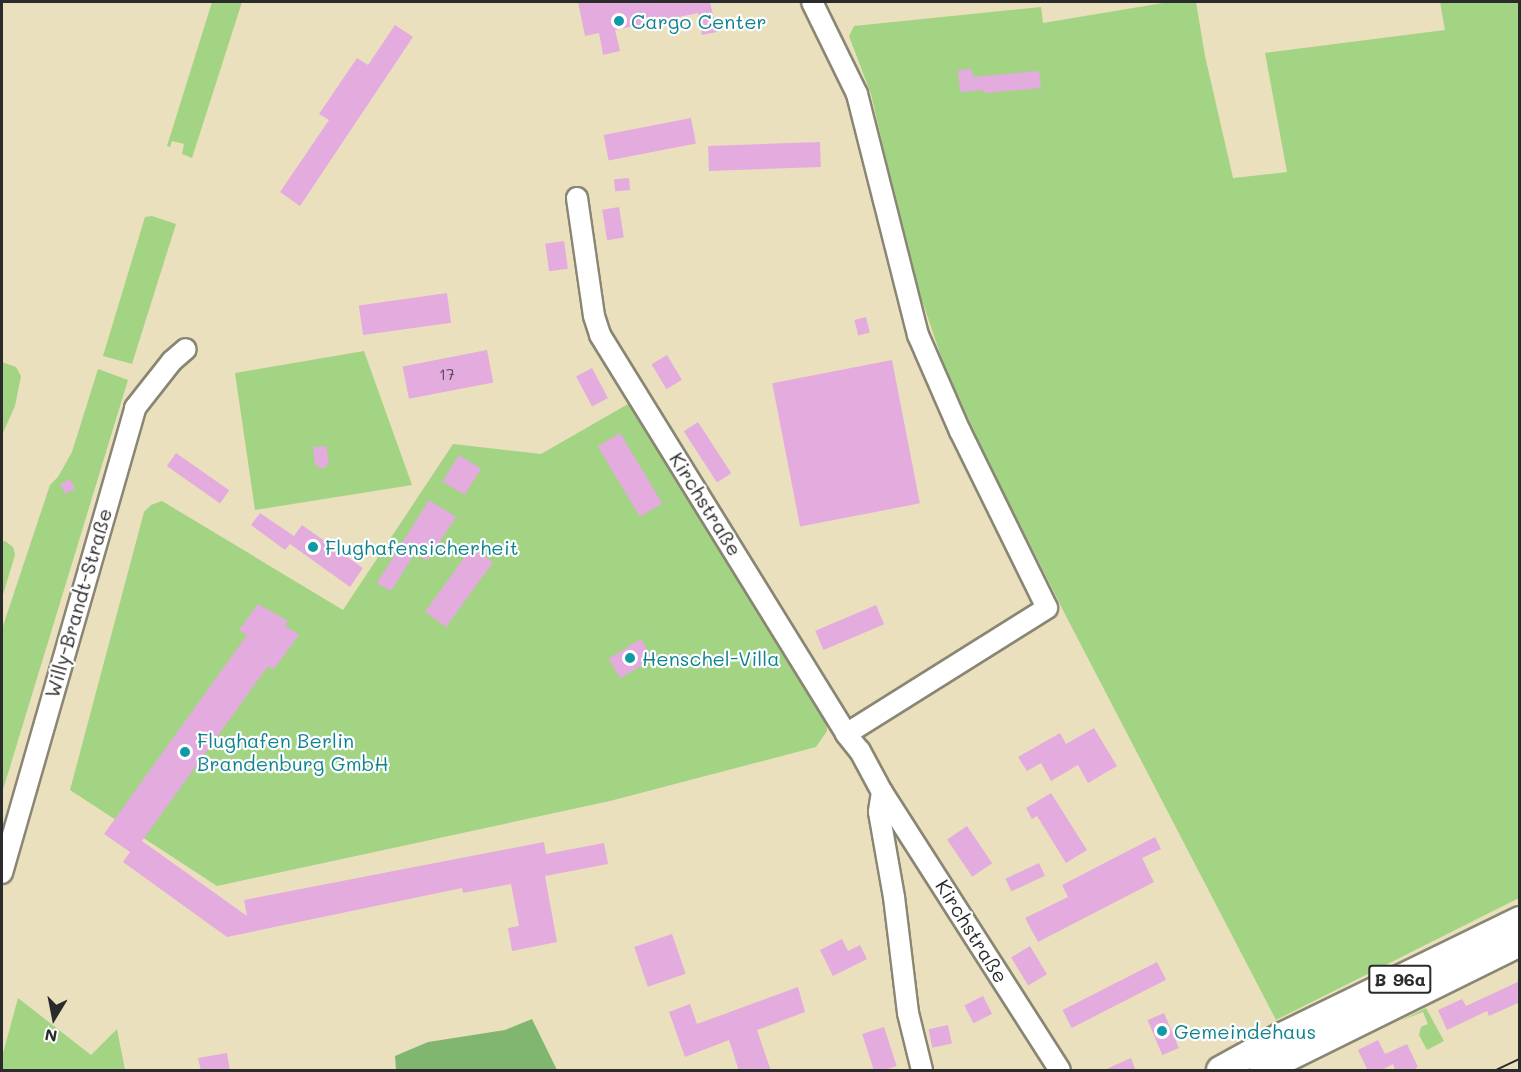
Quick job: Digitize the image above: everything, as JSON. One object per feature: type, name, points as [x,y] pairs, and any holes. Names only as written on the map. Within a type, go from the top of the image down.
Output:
[{"type":"main road","name":"B 96a","points":[[1220,1071],[1280,1037],[1520,920]]},
{"type":"main road","name":"B 96a","points":[[1263,1071],[1520,943]]},
{"type":"street","points":[[812,2],[857,94],[918,335],[960,431],[1047,608],[846,734]]},
{"type":"street","name":"Kirchstraße","points":[[577,198],[594,316],[600,335],[818,683],[846,734],[860,751],[882,792],[1060,1071]]},
{"type":"street","name":"Willy-Brandt-Straße","points":[[2,873],[135,408],[172,361],[186,349]]},
{"type":"street","points":[[882,792],[879,812],[894,897],[908,1013],[922,1071]]},
{"type":"green space","points":[[212,2],[242,2],[192,158],[182,154],[184,144],[172,141],[170,147],[167,146]]},
{"type":"green space","points":[[1169,2],[1196,2],[1205,56],[1233,178],[1287,172],[1265,53],[1445,30],[1440,2],[1519,2],[1519,898],[1276,1020],[1067,618],[986,457],[945,368],[910,265],[871,94],[849,36],[854,26],[1041,7],[1043,23]]},
{"type":"green space","points":[[152,216],[176,224],[132,364],[103,356],[145,217]]},
{"type":"green space","points":[[364,351],[412,485],[255,510],[235,373]]},
{"type":"green space","points":[[2,362],[16,367],[21,376],[15,406],[2,435]]},
{"type":"green space","points":[[98,369],[128,380],[2,793],[2,629],[50,485],[58,477],[72,452]]},
{"type":"green space","points":[[635,400],[826,707],[827,731],[816,747],[610,801],[217,886],[70,790],[144,512],[151,505],[162,501],[343,610],[453,444],[541,454]]},
{"type":"green space","points":[[5,541],[13,547],[15,555],[2,598],[2,542]]},
{"type":"green space","points":[[18,998],[91,1055],[117,1029],[125,1070],[2,1070],[2,1057]]},
{"type":"green space","points":[[1426,1008],[1444,1041],[1427,1050],[1419,1035],[1421,1027],[1428,1024],[1423,1012],[1400,1021]]},
{"type":"green space","points":[[532,1019],[557,1070],[396,1070],[395,1056],[428,1042],[505,1030]]},
{"type":"building","name":"Cargo Center","points":[[578,2],[710,2],[717,32],[702,35],[698,13],[615,30],[620,51],[603,55],[599,33],[585,36]]},
{"type":"building","points":[[395,25],[413,37],[300,206],[280,192],[329,120],[319,114],[357,58],[368,65]]},
{"type":"building","points":[[972,69],[973,77],[1039,71],[1041,88],[984,93],[984,90],[960,92],[958,70]]},
{"type":"building","points":[[691,118],[696,144],[609,161],[604,135]]},
{"type":"building","points":[[820,142],[821,167],[709,171],[708,146]]},
{"type":"building","points":[[629,178],[630,190],[615,191],[614,179]]},
{"type":"building","points":[[619,207],[624,238],[607,240],[602,210]]},
{"type":"building","points":[[564,241],[568,269],[549,271],[545,244]]},
{"type":"building","points":[[447,293],[451,323],[363,335],[359,305]]},
{"type":"building","points":[[866,317],[870,333],[858,335],[854,320]]},
{"type":"building","points":[[487,350],[493,382],[409,399],[403,366]]},
{"type":"building","points":[[667,355],[682,380],[667,389],[652,364]]},
{"type":"building","points":[[892,360],[920,503],[800,527],[772,383]]},
{"type":"building","points":[[592,368],[608,398],[592,406],[576,376]]},
{"type":"building","points":[[698,422],[731,473],[717,482],[684,431]]},
{"type":"building","points":[[620,433],[662,503],[640,517],[598,446]]},
{"type":"building","points":[[326,446],[329,462],[325,468],[320,468],[315,464],[313,447]]},
{"type":"building","points":[[176,453],[229,490],[220,503],[167,466]]},
{"type":"building","points":[[459,455],[481,469],[465,495],[443,481]]},
{"type":"building","points":[[70,479],[75,489],[65,494],[60,484]]},
{"type":"building","points":[[429,500],[456,517],[427,561],[415,553],[391,591],[377,583]]},
{"type":"building","name":"Flughafensicherheit","points":[[260,513],[294,536],[302,525],[363,568],[350,587],[290,544],[285,550],[251,525]]},
{"type":"building","points":[[472,547],[493,562],[446,627],[425,612]]},
{"type":"building","points":[[258,604],[288,621],[285,625],[299,635],[273,670],[268,666],[142,841],[247,916],[244,900],[544,842],[546,854],[604,843],[608,864],[545,876],[557,942],[512,951],[508,928],[519,926],[511,884],[463,893],[462,888],[227,937],[123,862],[130,852],[104,834],[247,635],[239,630]]},
{"type":"building","points":[[876,605],[884,624],[823,650],[815,631]]},
{"type":"building","name":"Henschel-Villa","points":[[641,639],[653,659],[620,678],[608,659]]},
{"type":"building","points":[[1094,728],[1117,766],[1088,783],[1078,765],[1051,781],[1041,763],[1027,771],[1018,757],[1060,733],[1066,744]]},
{"type":"building","points":[[1051,793],[1087,850],[1066,863],[1037,816],[1032,819],[1026,808]]},
{"type":"building","points":[[967,826],[992,863],[972,877],[947,839]]},
{"type":"building","points":[[1155,837],[1161,849],[1142,858],[1154,882],[1038,942],[1025,918],[1068,897],[1062,885]]},
{"type":"building","points":[[1039,863],[1045,876],[1011,891],[1005,879]]},
{"type":"building","points":[[672,934],[686,974],[648,987],[634,947]]},
{"type":"building","points":[[842,939],[848,951],[860,945],[867,959],[833,976],[820,950]]},
{"type":"building","points":[[1030,946],[1047,974],[1028,986],[1011,957]]},
{"type":"building","points":[[1157,962],[1166,980],[1072,1028],[1063,1010]]},
{"type":"building","points":[[1520,981],[1520,1002],[1489,1016],[1487,1011],[1447,1030],[1438,1010],[1462,999],[1466,1006]]},
{"type":"building","points":[[798,987],[805,1012],[757,1030],[771,1071],[739,1071],[729,1040],[685,1057],[669,1012],[690,1004],[697,1024]]},
{"type":"building","points":[[983,996],[992,1014],[973,1023],[964,1006]]},
{"type":"building","name":"Gemeindehaus","points":[[1164,1013],[1179,1048],[1162,1055],[1147,1020]]},
{"type":"building","points":[[948,1025],[952,1044],[932,1048],[928,1029]]},
{"type":"building","points":[[884,1027],[897,1066],[884,1070],[874,1070],[862,1034]]},
{"type":"building","points":[[1378,1040],[1385,1054],[1407,1044],[1418,1067],[1411,1071],[1395,1071],[1393,1064],[1380,1071],[1368,1071],[1358,1050]]},
{"type":"building","points":[[227,1053],[230,1071],[201,1071],[198,1058]]},
{"type":"building","points":[[1131,1058],[1136,1071],[1102,1071]]},
{"type":"tram line","points":[[1496,1070],[1520,1059]]},
{"type":"place","name":"Cargo Center","points":[[619,21]]},
{"type":"place","name":"Flughafensicherheit","points":[[313,547]]},
{"type":"place","name":"Henschel-Villa","points":[[630,658]]},
{"type":"place","name":"Flughafen Berlin Brandenburg GmbH","points":[[185,752]]},
{"type":"place","name":"Gemeindehaus","points":[[1162,1031]]}]
